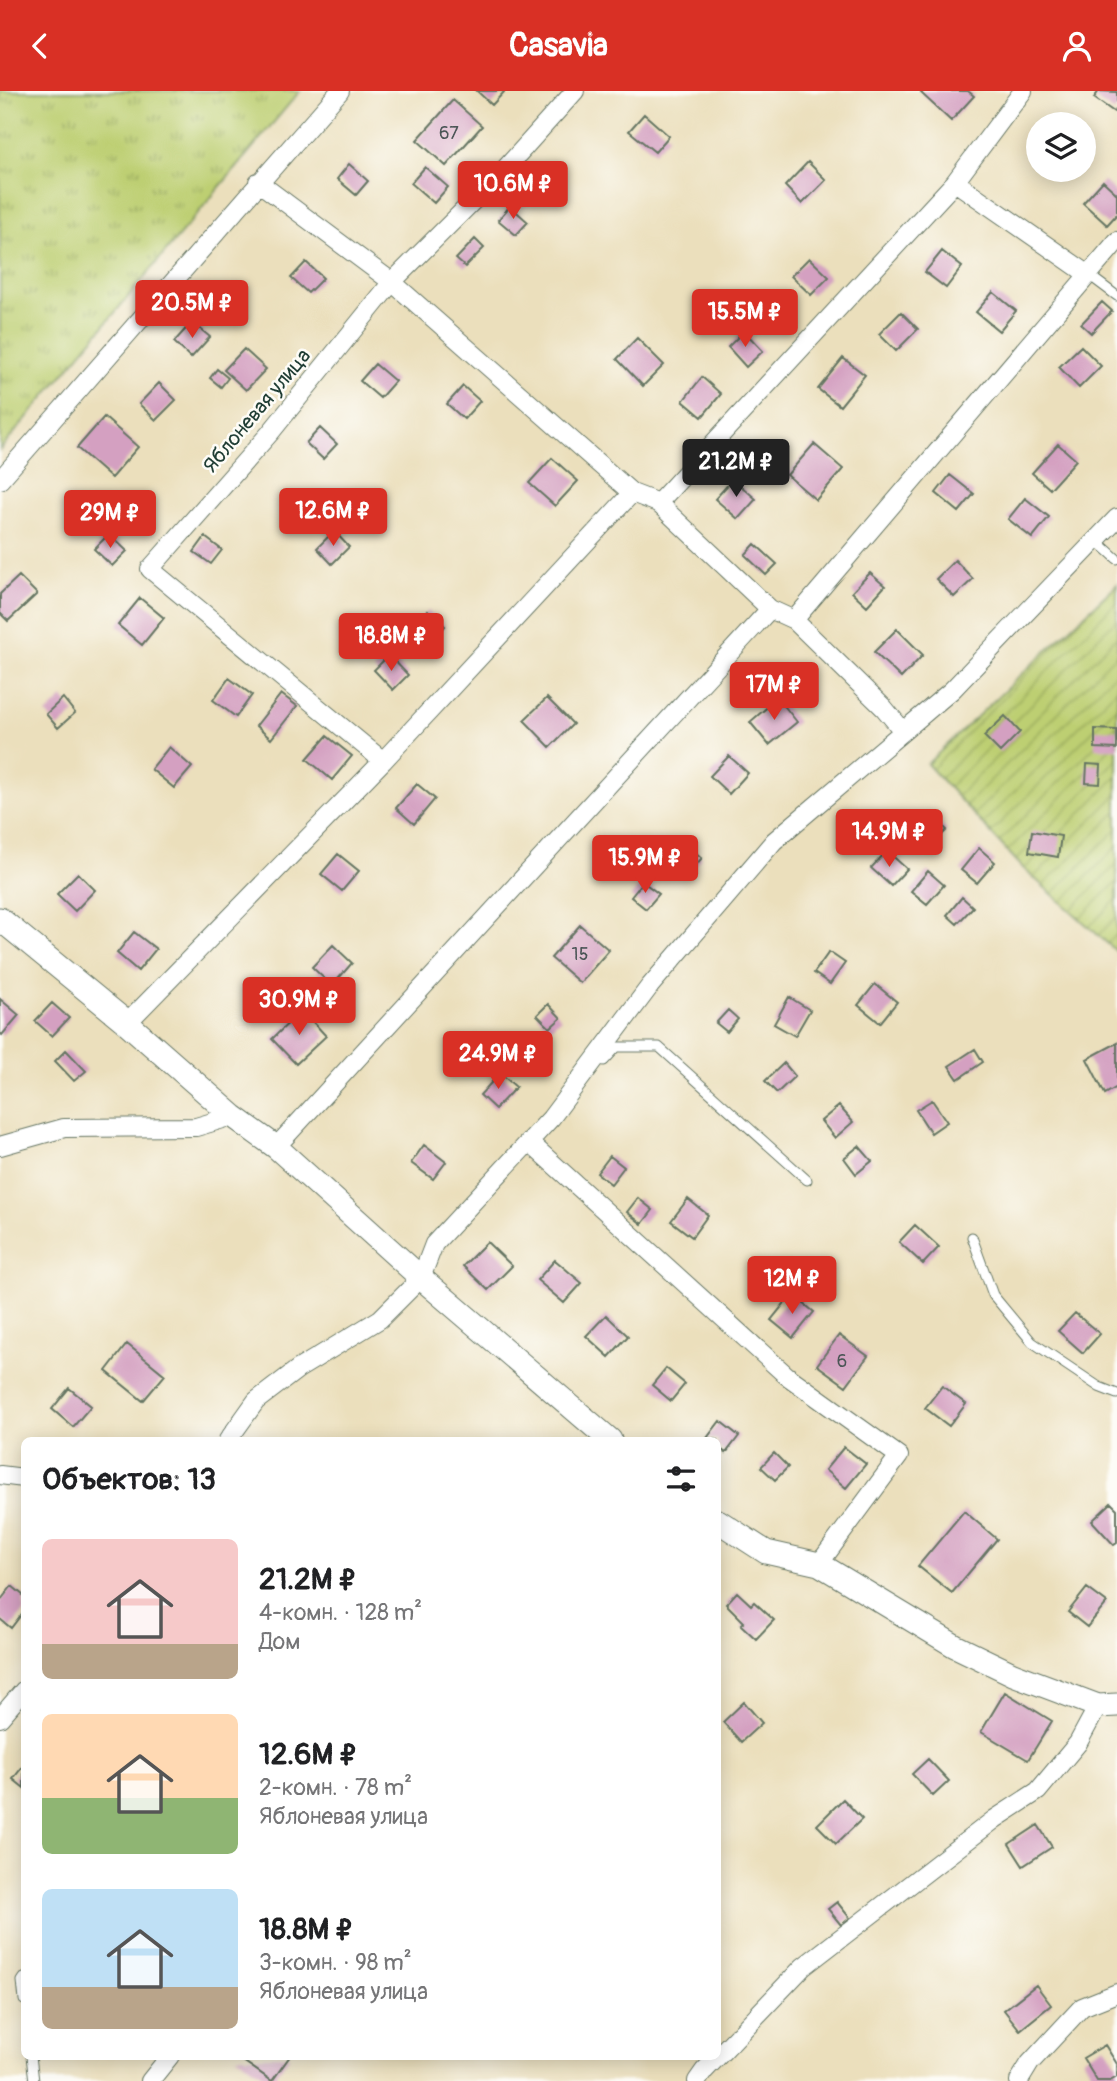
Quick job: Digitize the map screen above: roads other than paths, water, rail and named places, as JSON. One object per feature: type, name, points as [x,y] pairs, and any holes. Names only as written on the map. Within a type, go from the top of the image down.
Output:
[{"type":"street","points":[[0,480],[340,91]]},
{"type":"street","name":"Яблоневая улица","points":[[383,761],[150,569],[270,433],[392,282],[503,171],[575,91]]},
{"type":"street","points":[[658,503],[955,182],[1023,91]]},
{"type":"street","points":[[258,182],[392,282],[632,493],[658,503],[770,608],[794,620],[884,708],[903,731]]},
{"type":"street","points":[[955,182],[1089,275]]},
{"type":"street","points":[[794,620],[1117,241]]},
{"type":"street","points":[[127,1023],[383,761],[632,493]]},
{"type":"street","points":[[230,1437],[256,1401],[298,1369],[380,1319],[421,1278],[434,1244],[551,1118],[650,986],[774,841],[952,690],[1117,518]]},
{"type":"street","points":[[276,1147],[770,608]]},
{"type":"street","points":[[0,919],[127,1023],[233,1116],[276,1147],[421,1278],[606,1437]]},
{"type":"street","points":[[0,1146],[64,1128],[196,1127],[233,1116]]},
{"type":"street","points":[[529,1142],[786,1375],[899,1456],[819,1564]]},
{"type":"street","points":[[0,1475],[21,1478]]},
{"type":"street","points":[[721,1523],[766,1552],[819,1564],[955,1646],[1013,1674],[1107,1706],[1038,1791],[995,1819],[803,1967],[721,2055]]},
{"type":"street","points":[[0,1718],[21,1694]]},
{"type":"street","points":[[1019,2081],[1030,2063],[1082,2007],[1117,1993]]},
{"type":"street","points":[[150,2081],[167,2060]]},
{"type":"street","points":[[697,2081],[717,2060]]},
{"type":"lane","points":[[1089,275],[1117,296]]},
{"type":"lane","points":[[1096,540],[1117,559]]},
{"type":"lane","points":[[551,1118],[617,1047],[659,1047],[807,1180]]},
{"type":"lane","points":[[972,1237],[993,1295],[1032,1342],[1099,1387],[1117,1394]]},
{"type":"lane","points":[[31,2060],[34,2081]]}]
